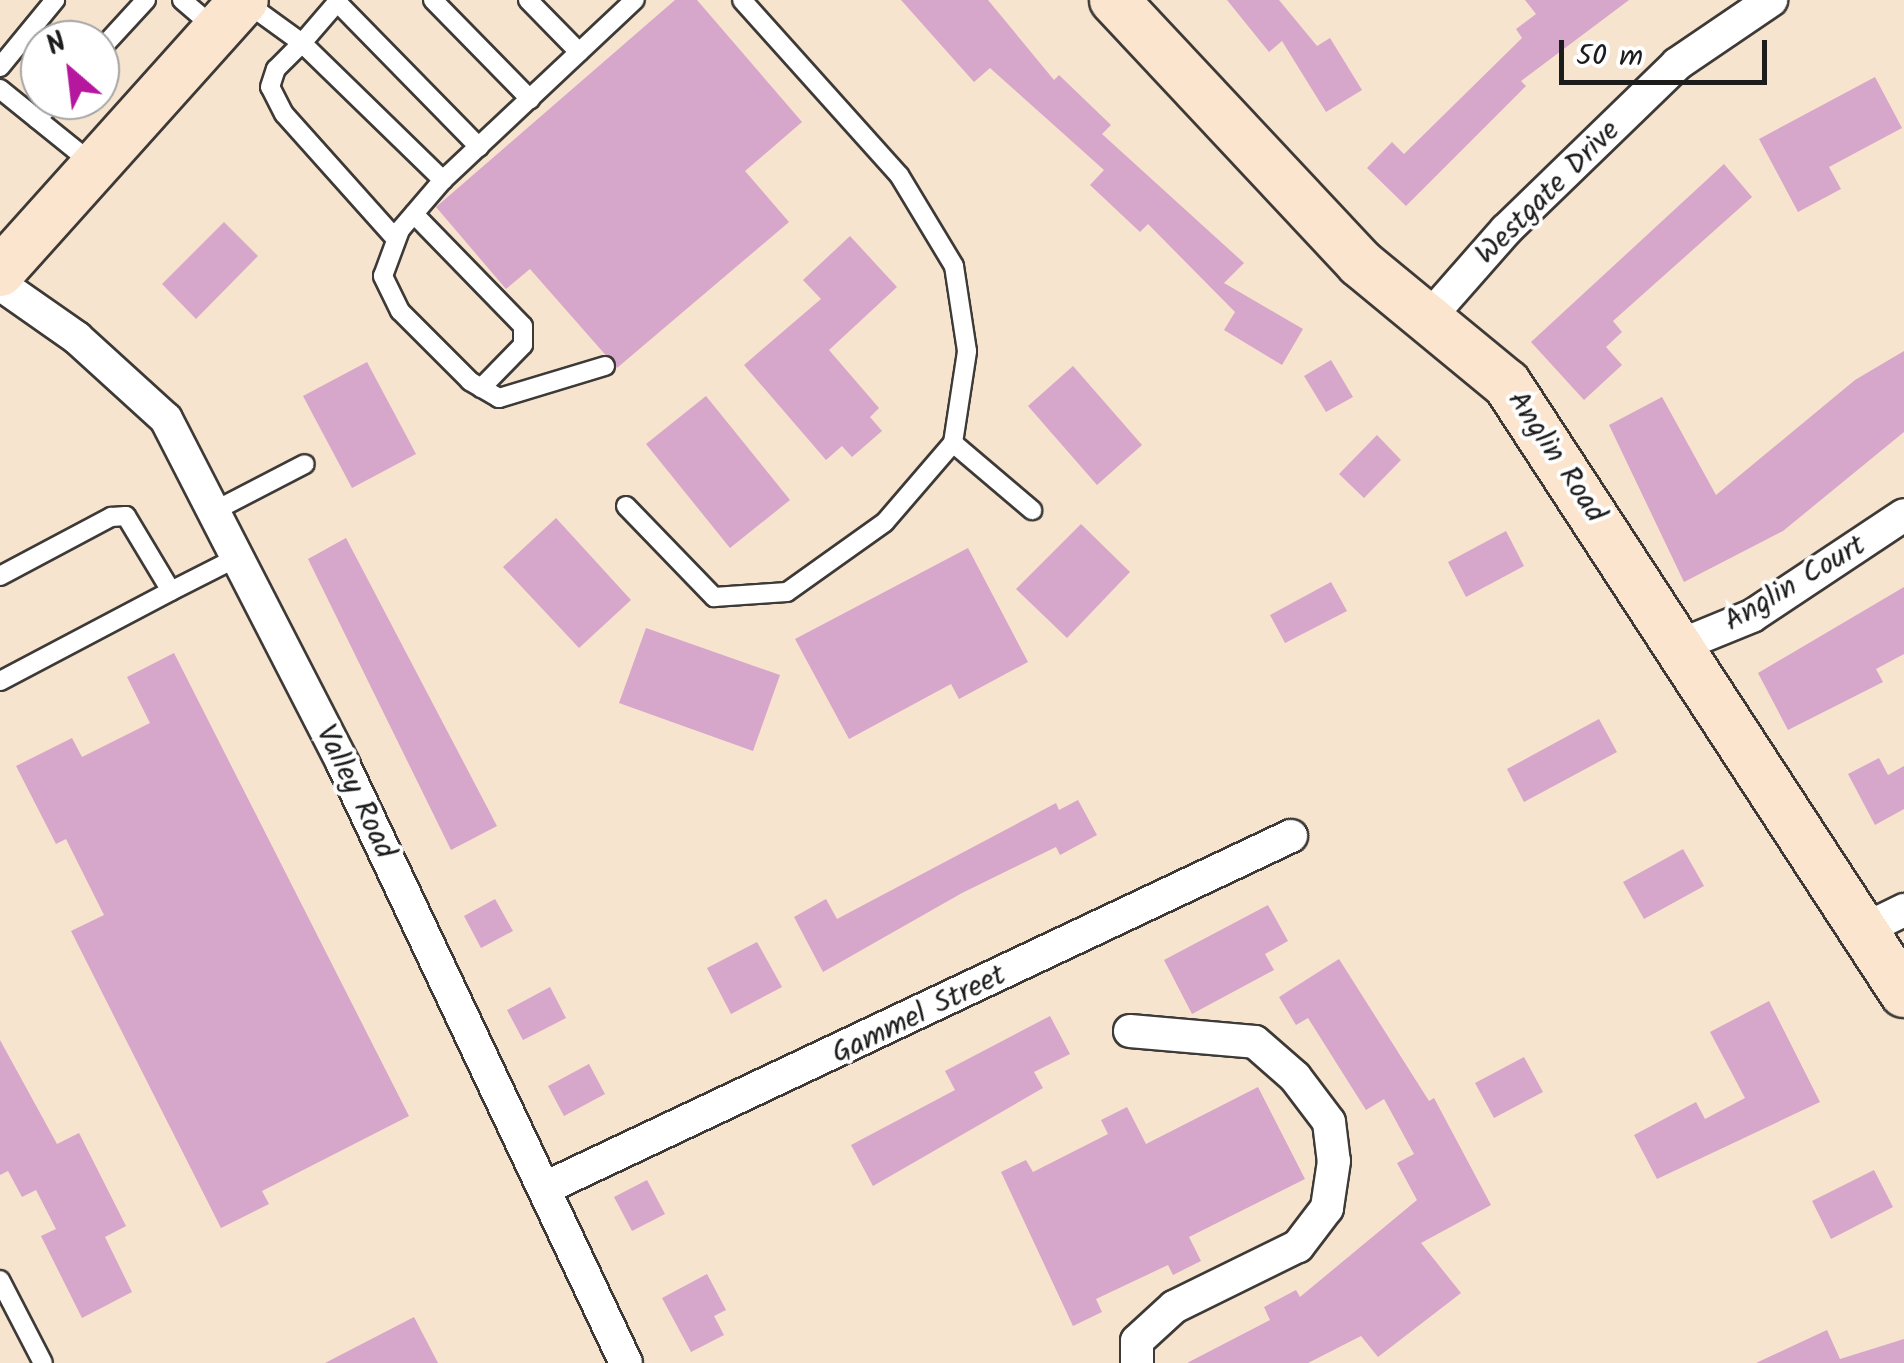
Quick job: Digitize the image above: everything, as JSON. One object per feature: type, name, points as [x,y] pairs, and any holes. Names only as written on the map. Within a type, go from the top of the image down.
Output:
[{"type":"street","name":"Anglin Road","points":[[1114,0],[1360,263],[1507,384],[1682,645],[1884,920],[1904,993]]},
{"type":"street","name":"Westgate Drive","points":[[1426,321],[1506,230],[1677,64],[1771,0]]},
{"type":"street","points":[[0,272],[235,10]]},
{"type":"street","name":"Valley Road","points":[[0,284],[77,338],[166,419],[343,764],[626,1363]]},
{"type":"street","name":"Anglin Court","points":[[1682,645],[1752,616],[1904,515]]},
{"type":"street","name":"Gammel Street","points":[[545,1188],[1291,836]]},
{"type":"street","points":[[1130,1030],[1255,1042],[1295,1077],[1328,1122],[1334,1161],[1327,1208],[1298,1246],[1174,1306],[1138,1341],[1138,1363]]},
{"type":"lane","points":[[0,67],[55,0]]},
{"type":"lane","points":[[120,28],[146,0]]},
{"type":"lane","points":[[182,0],[235,10],[302,43],[444,180]]},
{"type":"lane","points":[[433,0],[530,99]]},
{"type":"lane","points":[[528,0],[579,52]]},
{"type":"lane","points":[[626,506],[714,597],[787,592],[885,522],[952,443],[967,350],[954,266],[899,175],[742,0]]},
{"type":"lane","points":[[395,238],[306,142],[270,87],[276,68],[338,1],[479,146]]},
{"type":"lane","points":[[605,366],[527,394],[499,398],[481,388],[400,311],[383,276],[395,238],[444,180],[630,2]]},
{"type":"lane","points":[[0,90],[20,106]]},
{"type":"lane","points":[[38,120],[97,167]]},
{"type":"lane","points":[[414,214],[524,326],[523,344],[481,388]]},
{"type":"lane","points":[[952,443],[1032,510]]},
{"type":"lane","points":[[214,512],[304,464]]},
{"type":"lane","points":[[0,576],[111,517],[126,516],[171,592]]},
{"type":"lane","points":[[0,681],[236,558]]},
{"type":"lane","points":[[0,1280],[43,1363]]},
{"type":"building","points":[[675,0],[697,0],[802,122],[745,171],[789,222],[617,368],[530,269],[506,289],[436,207]]},
{"type":"building","points":[[901,0],[988,0],[1054,80],[1059,75],[1111,125],[1102,134],[1244,263],[1224,283],[1303,329],[1282,365],[1224,330],[1235,312],[1148,224],[1140,232],[1090,185],[1104,170],[990,68],[974,82]]},
{"type":"building","points":[[1227,0],[1279,0],[1317,46],[1330,38],[1362,90],[1326,112],[1282,41],[1269,52]]},
{"type":"building","points":[[1525,0],[1629,0],[1521,81],[1526,86],[1406,206],[1367,168],[1392,142],[1404,154],[1522,38],[1516,29],[1536,14]]},
{"type":"building","points":[[1875,77],[1902,128],[1829,167],[1841,189],[1798,212],[1759,139]]},
{"type":"building","points":[[1724,164],[1752,197],[1613,321],[1622,332],[1606,347],[1622,365],[1584,400],[1531,342]]},
{"type":"building","points":[[224,222],[258,256],[196,319],[162,284]]},
{"type":"building","points":[[850,236],[897,287],[829,350],[879,408],[870,417],[882,431],[852,457],[842,446],[826,460],[744,365],[821,299],[803,280]]},
{"type":"building","points":[[1904,351],[1904,432],[1783,531],[1684,582],[1609,425],[1662,397],[1716,495],[1855,380]]},
{"type":"building","points":[[1331,360],[1353,397],[1326,412],[1304,376]]},
{"type":"building","points":[[367,362],[416,454],[352,488],[303,396]]},
{"type":"building","points":[[1073,366],[1142,445],[1097,485],[1028,406]]},
{"type":"building","points":[[706,396],[790,500],[730,548],[646,444]]},
{"type":"building","points":[[1377,435],[1401,460],[1364,498],[1339,474]]},
{"type":"building","points":[[556,518],[631,600],[579,648],[503,567]]},
{"type":"building","points":[[1081,524],[1130,572],[1067,638],[1016,589]]},
{"type":"building","points":[[1506,531],[1524,566],[1466,597],[1448,562]]},
{"type":"building","points":[[346,538],[497,826],[451,850],[308,559]]},
{"type":"building","points":[[968,548],[1028,662],[959,699],[951,684],[849,739],[795,639]]},
{"type":"building","points":[[1331,582],[1347,611],[1285,643],[1270,615]]},
{"type":"building","points":[[1904,587],[1904,654],[1876,669],[1883,682],[1788,730],[1758,673]]},
{"type":"building","points":[[646,628],[780,675],[753,751],[619,703]]},
{"type":"building","points":[[174,653],[409,1116],[262,1191],[269,1204],[221,1228],[71,931],[104,915],[66,839],[56,844],[16,766],[72,738],[82,757],[150,723],[127,677]]},
{"type":"building","points":[[1599,719],[1617,752],[1524,802],[1507,769]]},
{"type":"building","points":[[1879,758],[1888,775],[1904,766],[1904,809],[1875,825],[1848,774]]},
{"type":"building","points":[[1078,800],[1097,835],[1060,855],[1056,847],[962,893],[823,972],[794,917],[826,899],[837,919],[1056,803],[1059,810]]},
{"type":"building","points":[[1683,849],[1704,886],[1644,919],[1623,882]]},
{"type":"building","points":[[495,899],[513,931],[481,948],[464,916]]},
{"type":"building","points":[[1268,905],[1288,941],[1265,954],[1274,970],[1192,1014],[1164,960]]},
{"type":"building","points":[[757,942],[782,987],[731,1014],[707,968]]},
{"type":"building","points":[[1339,959],[1429,1101],[1434,1098],[1491,1205],[1421,1243],[1461,1293],[1378,1357],[1361,1336],[1308,1363],[1187,1363],[1270,1320],[1264,1307],[1296,1290],[1300,1297],[1417,1200],[1397,1163],[1414,1154],[1384,1099],[1366,1110],[1308,1018],[1296,1025],[1279,997]]},
{"type":"building","points":[[550,987],[566,1018],[523,1040],[507,1010]]},
{"type":"building","points":[[1769,1001],[1820,1102],[1657,1179],[1634,1135],[1696,1102],[1705,1119],[1745,1098],[1710,1032]]},
{"type":"building","points":[[1050,1016],[1070,1054],[1034,1072],[1043,1088],[873,1186],[851,1145],[955,1090],[945,1071]]},
{"type":"building","points":[[0,1040],[57,1144],[79,1133],[126,1226],[105,1237],[132,1292],[82,1318],[41,1236],[56,1229],[36,1190],[22,1197],[8,1171],[0,1175]]},
{"type":"building","points":[[1524,1057],[1543,1092],[1494,1118],[1475,1083]]},
{"type":"building","points":[[589,1064],[605,1094],[564,1116],[548,1086]]},
{"type":"building","points":[[1258,1087],[1305,1179],[1189,1237],[1201,1261],[1173,1275],[1168,1265],[1096,1299],[1102,1312],[1073,1326],[1001,1172],[1026,1160],[1033,1172],[1108,1134],[1101,1120],[1127,1107],[1146,1144]]},
{"type":"building","points":[[1874,1170],[1893,1207],[1831,1239],[1812,1201]]},
{"type":"building","points":[[647,1180],[665,1214],[632,1231],[614,1197]]},
{"type":"building","points":[[707,1274],[726,1310],[714,1316],[724,1335],[691,1352],[662,1298]]},
{"type":"building","points":[[414,1317],[438,1363],[325,1363]]},
{"type":"building","points":[[1827,1330],[1840,1359],[1904,1339],[1904,1363],[1756,1363]]}]
